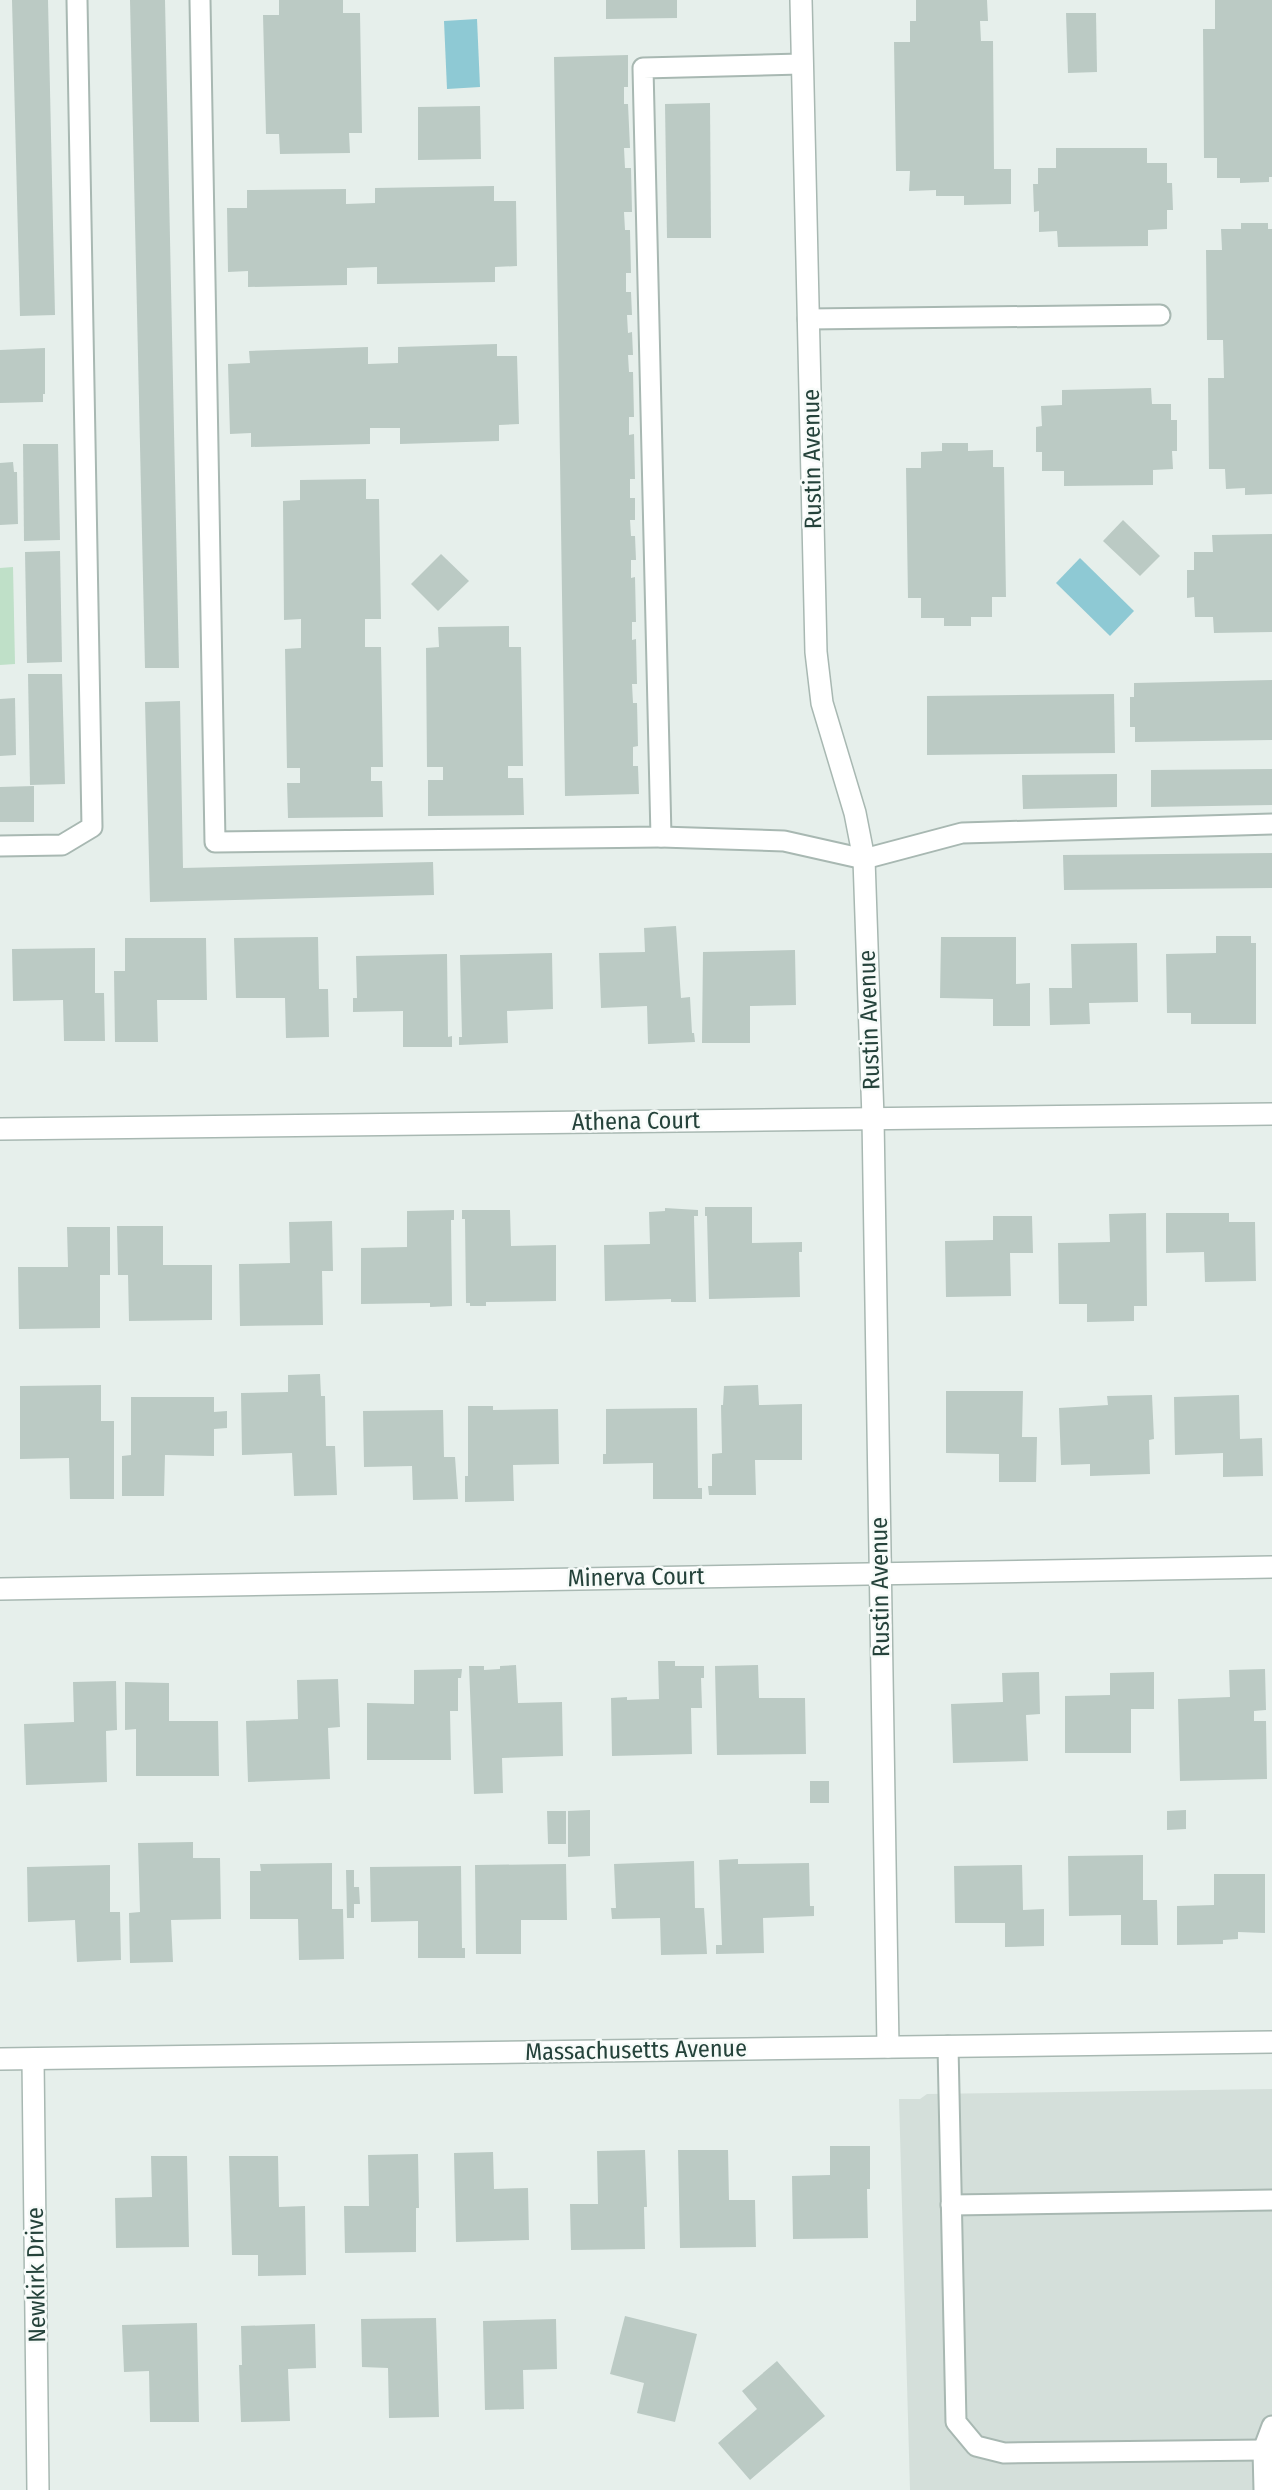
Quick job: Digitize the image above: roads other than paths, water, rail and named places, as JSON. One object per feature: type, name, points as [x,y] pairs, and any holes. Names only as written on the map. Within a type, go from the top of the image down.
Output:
[{"type":"street","name":"Rustin Avenue","points":[[801,0],[816,652],[822,703],[855,813],[864,859],[873,1118],[888,2047]]},
{"type":"street","name":"Athena Court","points":[[0,1129],[1272,1114]]},
{"type":"street","name":"Minerva Court","points":[[0,1589],[1272,1567]]},
{"type":"street","name":"Massachusetts Avenue","points":[[0,2060],[1272,2042]]},
{"type":"street","name":"Newkirk Drive","points":[[33,2059],[38,2490]]},
{"type":"lane","points":[[0,846],[62,845],[92,827],[77,0]]},
{"type":"lane","points":[[200,0],[215,842],[661,836],[784,841],[864,859],[962,832],[1272,824]]},
{"type":"lane","points":[[661,836],[643,68],[801,64]]},
{"type":"lane","points":[[808,319],[1160,315]]},
{"type":"lane","points":[[948,2046],[956,2422],[976,2446],[1004,2453],[1263,2450]]},
{"type":"lane","points":[[951,2205],[1272,2200]]},
{"type":"lane","points":[[1264,2490],[1263,2450],[1272,2426]]},
{"type":"water","points":[[477,19],[480,87],[447,89],[444,21]]},
{"type":"water","points":[[1080,558],[1134,611],[1110,636],[1056,583]]}]
